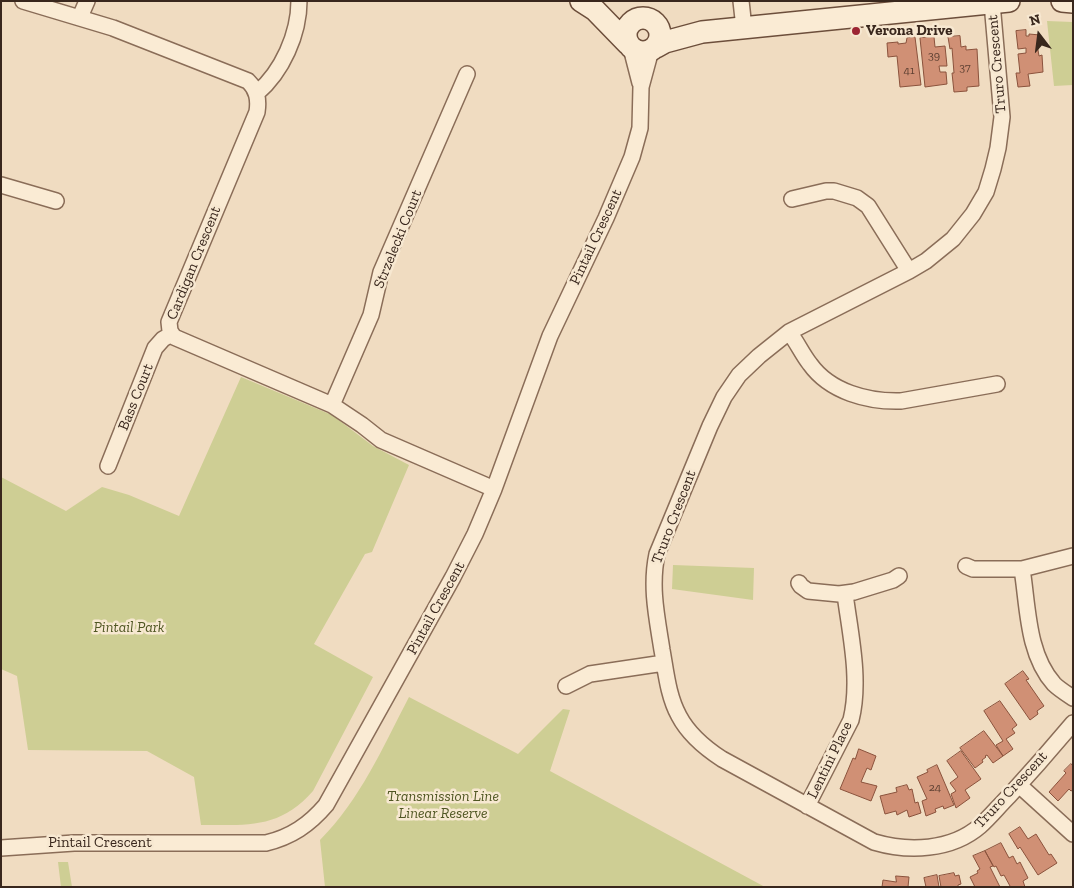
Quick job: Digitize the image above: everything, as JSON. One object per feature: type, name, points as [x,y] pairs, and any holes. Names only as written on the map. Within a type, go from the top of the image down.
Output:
[{"type":"street","points":[[23,1],[113,28],[248,81],[257,93],[272,79],[286,55],[293,36],[299,11],[299,1]]},
{"type":"street","points":[[80,17],[87,1]]},
{"type":"street","points":[[741,1],[744,28]]},
{"type":"street","points":[[1062,1],[1073,2]]},
{"type":"street","points":[[588,6],[641,47],[702,32],[956,4],[1000,2]]},
{"type":"street","name":"Truro Crescent","points":[[1000,2],[1002,117],[998,148],[986,192],[960,232],[937,253],[909,271],[789,332],[748,366],[727,392],[710,426],[657,554],[654,595],[664,663],[674,705],[694,737],[706,749],[722,759],[874,842],[890,847],[932,847],[955,840],[980,826],[1073,724]]},
{"type":"street","points":[[588,6],[621,19],[645,20],[702,32]]},
{"type":"street","points":[[641,47],[626,34],[626,30],[629,25],[645,20]]},
{"type":"street","points":[[641,47],[659,43],[660,31],[645,20]]},
{"type":"street","name":"Pintail Crescent","points":[[1,848],[74,843],[252,844],[277,840],[303,828],[319,813],[332,796],[466,554],[494,489],[550,336],[606,218],[632,157],[640,128],[641,47]]},
{"type":"street","name":"Strzelecki Court","points":[[332,405],[371,314],[381,272],[466,74]]},
{"type":"street","name":"Cardigan Crescent","points":[[257,93],[257,112],[169,322],[172,334],[179,340],[332,405],[381,440],[494,489]]},
{"type":"street","points":[[1,185],[56,201]]},
{"type":"street","points":[[792,199],[834,190],[857,198],[868,206],[909,271]]},
{"type":"street","points":[[789,332],[810,365],[819,374],[839,388],[868,399],[901,400],[997,384]]},
{"type":"street","name":"Bass Court","points":[[108,466],[155,348],[163,339],[172,334]]},
{"type":"street","points":[[966,566],[973,569],[1022,569],[1073,556]]},
{"type":"street","points":[[1022,569],[1032,639],[1038,658],[1054,684],[1073,698]]},
{"type":"street","points":[[800,583],[800,586],[808,591],[845,594],[893,580],[899,576]]},
{"type":"street","name":"Lentini Place","points":[[807,806],[851,720],[854,710],[856,680],[845,594]]},
{"type":"street","points":[[564,686],[590,674],[664,663]]},
{"type":"street","points":[[1019,785],[1073,834]]},
{"type":"green space","points":[[1047,21],[1073,22],[1073,85],[1054,86]]},
{"type":"green space","name":"Pintail Park","points":[[241,377],[332,415],[373,446],[409,465],[372,552],[365,554],[314,644],[373,677],[313,791],[288,812],[262,822],[233,825],[201,825],[194,777],[147,751],[28,750],[17,676],[1,669],[1,477],[66,511],[102,487],[129,495],[179,516]]},
{"type":"green space","points":[[673,565],[754,568],[753,600],[672,589]]},
{"type":"green space","name":"Transmission Line Linear Reserve","points":[[409,697],[518,754],[563,709],[570,710],[550,771],[765,887],[325,887],[320,840],[347,808],[359,790]]},
{"type":"green space","points":[[58,862],[68,862],[72,887],[61,887]]},
{"type":"building","points":[[1026,30],[1026,36],[1029,36],[1029,34],[1040,35],[1040,44],[1037,44],[1039,56],[1042,55],[1043,72],[1028,74],[1030,86],[1018,87],[1016,73],[1020,73],[1018,54],[1026,53],[1026,48],[1018,49],[1016,31]]},
{"type":"building","points":[[960,36],[961,47],[966,46],[966,50],[977,49],[979,86],[967,87],[967,91],[954,92],[952,48],[950,49],[948,37]]},
{"type":"building","points":[[915,37],[921,85],[900,87],[897,56],[888,57],[887,43],[906,43],[907,38]]},
{"type":"building","points":[[934,37],[935,47],[945,46],[947,66],[939,66],[940,72],[946,72],[947,84],[925,87],[920,38]]},
{"type":"building","points":[[1023,671],[1029,679],[1026,680],[1044,706],[1030,720],[1005,684]]},
{"type":"building","points":[[1000,701],[1017,725],[1012,729],[1015,733],[1006,739],[1013,749],[1003,756],[996,745],[1003,741],[984,711]]},
{"type":"building","points":[[984,731],[1003,756],[993,763],[987,755],[982,760],[983,762],[975,768],[960,748]]},
{"type":"building","points":[[859,749],[876,756],[871,770],[867,768],[861,782],[877,786],[871,801],[840,789],[853,758],[855,759]]},
{"type":"building","points":[[961,751],[981,779],[965,790],[970,798],[956,808],[951,794],[956,791],[950,783],[958,777],[947,761]]},
{"type":"building","points":[[1071,764],[1073,765],[1073,790],[1069,789],[1058,801],[1049,792],[1066,773],[1064,771]]},
{"type":"building","points":[[937,765],[954,805],[944,809],[943,806],[935,809],[936,812],[926,816],[922,801],[927,799],[917,777]]},
{"type":"building","points":[[907,785],[909,790],[912,789],[915,803],[918,802],[921,813],[909,817],[907,810],[897,815],[896,811],[885,814],[880,796],[897,792],[896,788]]},
{"type":"building","points":[[1020,827],[1028,839],[1036,834],[1049,855],[1051,854],[1057,863],[1038,875],[1009,834]]},
{"type":"building","points":[[1001,843],[1009,858],[1013,856],[1017,864],[1020,862],[1028,878],[1023,881],[1025,887],[1009,887],[1004,875],[1001,876],[985,851]]},
{"type":"building","points":[[985,851],[993,866],[990,867],[1000,887],[975,887],[970,877],[978,873],[977,871],[980,869],[973,856]]},
{"type":"building","points":[[954,873],[955,876],[959,875],[961,884],[958,887],[941,887],[939,876]]},
{"type":"building","points":[[937,875],[939,887],[926,887],[924,878]]},
{"type":"building","points":[[896,876],[909,877],[908,887],[882,887],[883,880],[896,882]]},
{"type":"place","name":"Verona Drive","points":[[856,31]]}]
